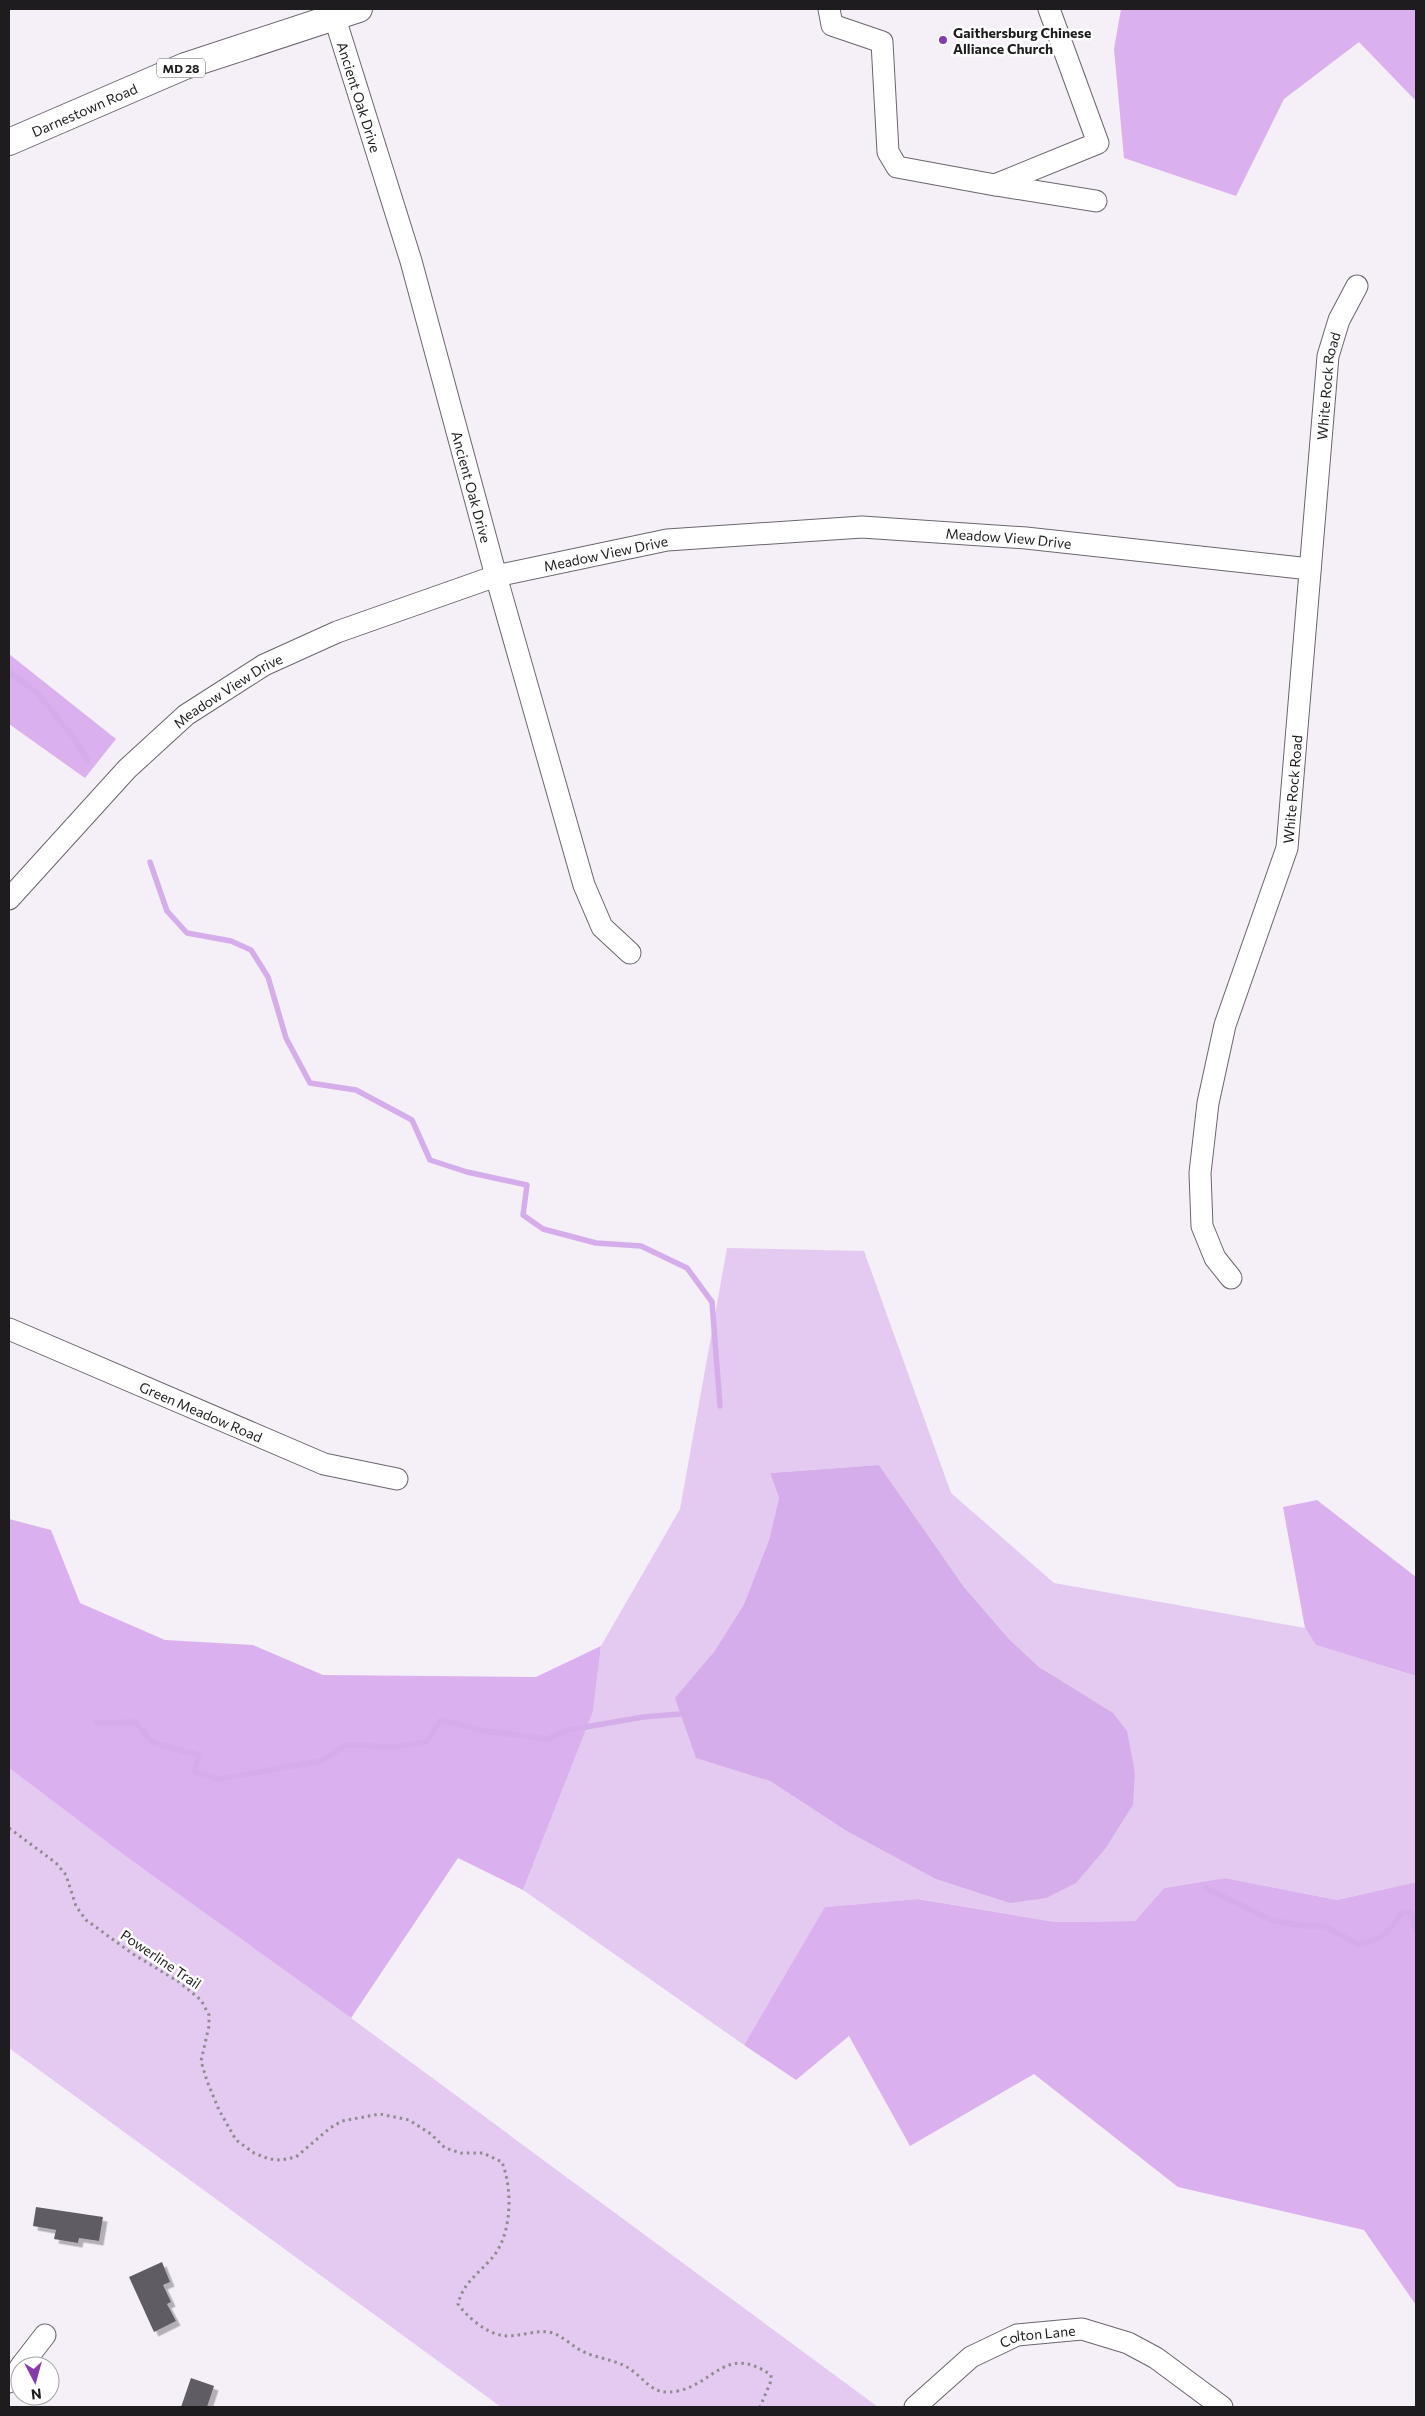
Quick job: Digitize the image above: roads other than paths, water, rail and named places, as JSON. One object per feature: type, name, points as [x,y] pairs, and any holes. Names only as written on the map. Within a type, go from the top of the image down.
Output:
[{"type":"main road","name":"Darnestown Road","points":[[9,142],[185,66],[333,12],[359,9]]},
{"type":"street","points":[[830,9],[832,25],[882,42],[888,152],[896,167],[1096,201]]},
{"type":"street","points":[[995,185],[1098,143],[1049,9]]},
{"type":"street","name":"Ancient Oak Drive","points":[[333,12],[411,261],[496,576],[584,885],[602,926],[630,953]]},
{"type":"street","name":"White Rock Road","points":[[1231,1278],[1215,1258],[1202,1226],[1200,1173],[1208,1103],[1225,1025],[1287,848],[1328,356],[1339,320],[1357,286]]},
{"type":"street","name":"Meadow View Drive","points":[[9,899],[127,769],[186,715],[264,665],[337,632],[496,576],[667,540],[862,527],[1026,538],[1310,569]]},
{"type":"street","name":"Green Meadow Road","points":[[9,1329],[324,1464],[397,1479]]},
{"type":"street","name":"Colton Lane","points":[[915,2407],[971,2357],[1017,2335],[1082,2330],[1128,2343],[1156,2358],[1222,2407]]},
{"type":"street","points":[[29,2356],[45,2335]]},
{"type":"waterway","points":[[9,672],[38,694],[74,738],[88,761]]},
{"type":"waterway","points":[[150,862],[167,911],[187,933],[231,941],[251,950],[268,977],[286,1038],[310,1083],[356,1090],[412,1120],[430,1160],[467,1172],[527,1185],[523,1215],[543,1229],[596,1243],[641,1246],[687,1268],[712,1302],[720,1406]]},
{"type":"waterway","points":[[96,1723],[135,1722],[153,1743],[199,1755],[195,1772],[219,1779],[321,1761],[347,1745],[396,1747],[426,1742],[441,1720],[486,1731],[547,1739],[568,1730],[643,1717],[680,1714]]},
{"type":"waterway","points":[[1206,1888],[1272,1920],[1303,1926],[1325,1926],[1359,1945],[1385,1934],[1402,1912],[1411,1912],[1416,1930]]},
{"type":"place","name":"Gaithersburg Chinese Alliance Church","points":[[943,40]]}]
